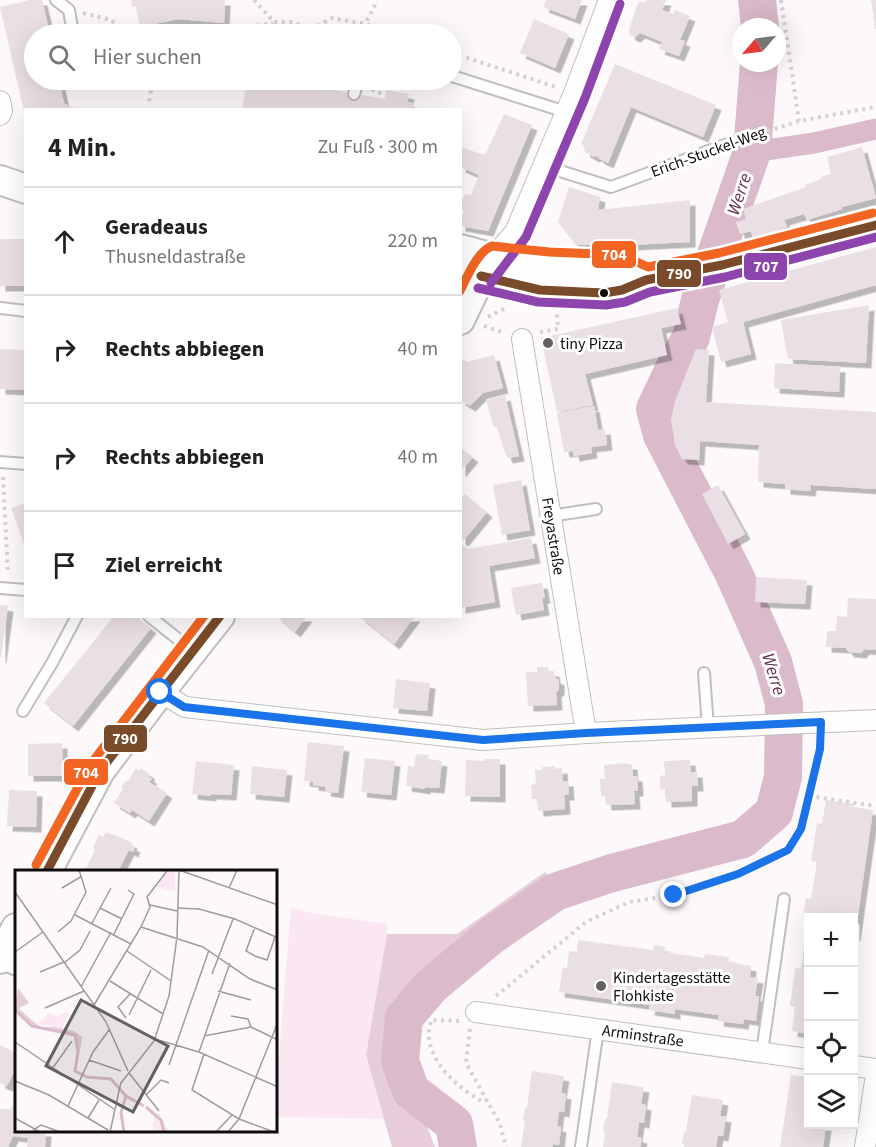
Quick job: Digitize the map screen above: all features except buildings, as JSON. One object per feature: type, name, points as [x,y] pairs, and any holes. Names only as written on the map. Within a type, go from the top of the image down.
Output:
[{"type":"main road","points":[[0,180],[24,173]]},
{"type":"main road","points":[[0,180],[24,188]]},
{"type":"main road","points":[[474,274],[540,290],[604,293],[622,290],[646,280],[709,267],[876,225]]},
{"type":"main road","points":[[462,253],[474,274],[462,316]]},
{"type":"main road","points":[[48,870],[100,771],[218,618]]},
{"type":"main road","points":[[0,961],[15,930]]},
{"type":"street","points":[[474,274],[515,232],[574,93],[609,0]]},
{"type":"street","points":[[0,101],[2,110],[0,115]]},
{"type":"street","name":"Freyastraße","points":[[522,339],[586,733]]},
{"type":"street","points":[[160,692],[184,707],[483,740],[876,720]]},
{"type":"street","name":"Arminstraße","points":[[471,1016],[598,1029],[804,1058]]},
{"type":"street","points":[[858,1067],[876,1069]]},
{"type":"street","points":[[865,1147],[876,1075]]},
{"type":"lane","points":[[56,0],[69,10],[72,24]]},
{"type":"lane","points":[[462,79],[566,112]]},
{"type":"lane","points":[[354,94],[355,90]]},
{"type":"lane","name":"Erich-Stuckel-Weg","points":[[544,166],[611,187],[733,142]]},
{"type":"lane","points":[[0,308],[24,311]]},
{"type":"lane","points":[[1,462],[24,464]]},
{"type":"lane","points":[[550,516],[596,508]]},
{"type":"lane","points":[[0,588],[24,590]]},
{"type":"lane","points":[[22,711],[52,663],[76,618]]},
{"type":"lane","points":[[152,618],[193,651]]},
{"type":"lane","points":[[704,673],[708,728]]},
{"type":"lane","points":[[762,1052],[784,899]]},
{"type":"lane","points":[[0,961],[15,969]]},
{"type":"lane","points":[[581,1147],[598,1029]]},
{"type":"path","points":[[254,0],[274,22]]},
{"type":"path","points":[[319,24],[332,18],[366,24],[376,0]]},
{"type":"path","points":[[781,0],[799,121]]},
{"type":"path","points":[[69,10],[111,20],[116,24]]},
{"type":"path","points":[[263,24],[291,22],[298,24]]},
{"type":"path","points":[[462,56],[574,93]]},
{"type":"path","points":[[149,101],[151,90]]},
{"type":"path","points":[[373,90],[385,94]]},
{"type":"path","name":"Erich-Stuckel-Weg","points":[[733,142],[799,121],[876,107]]},
{"type":"path","points":[[462,319],[522,339],[536,333],[558,329],[556,303]]},
{"type":"path","points":[[1,462],[9,578]]},
{"type":"path","points":[[487,1100],[483,1102],[467,1093],[452,1080],[434,1055],[428,1037],[431,1020],[471,1016],[585,922],[629,902],[674,895],[738,874],[788,850],[801,829],[820,749],[811,722]]},
{"type":"path","points":[[809,796],[854,800],[876,806]]},
{"type":"path","points":[[471,1016],[466,1063],[500,1124],[506,1147]]},
{"type":"shaded area","points":[[545,872],[551,880],[423,979],[396,1013],[386,1052],[386,1071],[425,1121],[435,1147],[392,1147],[366,1055],[387,934],[457,934]]},
{"type":"shaded area","points":[[291,907],[311,913],[387,924],[366,1055],[384,1119],[278,1117],[278,1068]]},
{"type":"waterway","name":"Werre","points":[[757,0],[759,18]]},
{"type":"waterway","name":"Werre","points":[[458,1147],[454,1124],[411,1091],[400,1061],[404,1018],[431,986],[491,936],[555,892],[612,873],[743,839],[774,812],[783,777],[784,704],[773,662],[734,574],[662,435],[655,409],[691,337],[700,300],[752,152],[758,72]]},
{"type":"waterway","points":[[752,152],[814,143],[876,129]]},
{"type":"transit line","name":"707","points":[[491,283],[526,237],[585,98],[620,4]]},
{"type":"transit line","name":"704","points":[[462,287],[477,259],[492,246],[549,252],[621,255],[648,267],[719,253],[873,213]]},
{"type":"transit line","name":"790","points":[[481,276],[540,290],[604,293],[622,290],[646,280],[722,265],[876,225]]},
{"type":"transit line","name":"707","points":[[478,288],[538,302],[606,305],[625,302],[650,292],[725,277],[876,237]]},
{"type":"transit line","name":"704","points":[[36,865],[90,765],[202,618]]},
{"type":"transit line","name":"790","points":[[48,870],[100,771],[218,618]]},
{"type":"place","name":"tiny Pizza","points":[[548,343]]},
{"type":"place","name":"Kindertagesstätte Flohkiste","points":[[601,986]]},
{"type":"route","points":[[160,692],[184,707],[483,740],[821,722],[820,749],[801,829],[788,850],[738,874],[674,895]]}]
